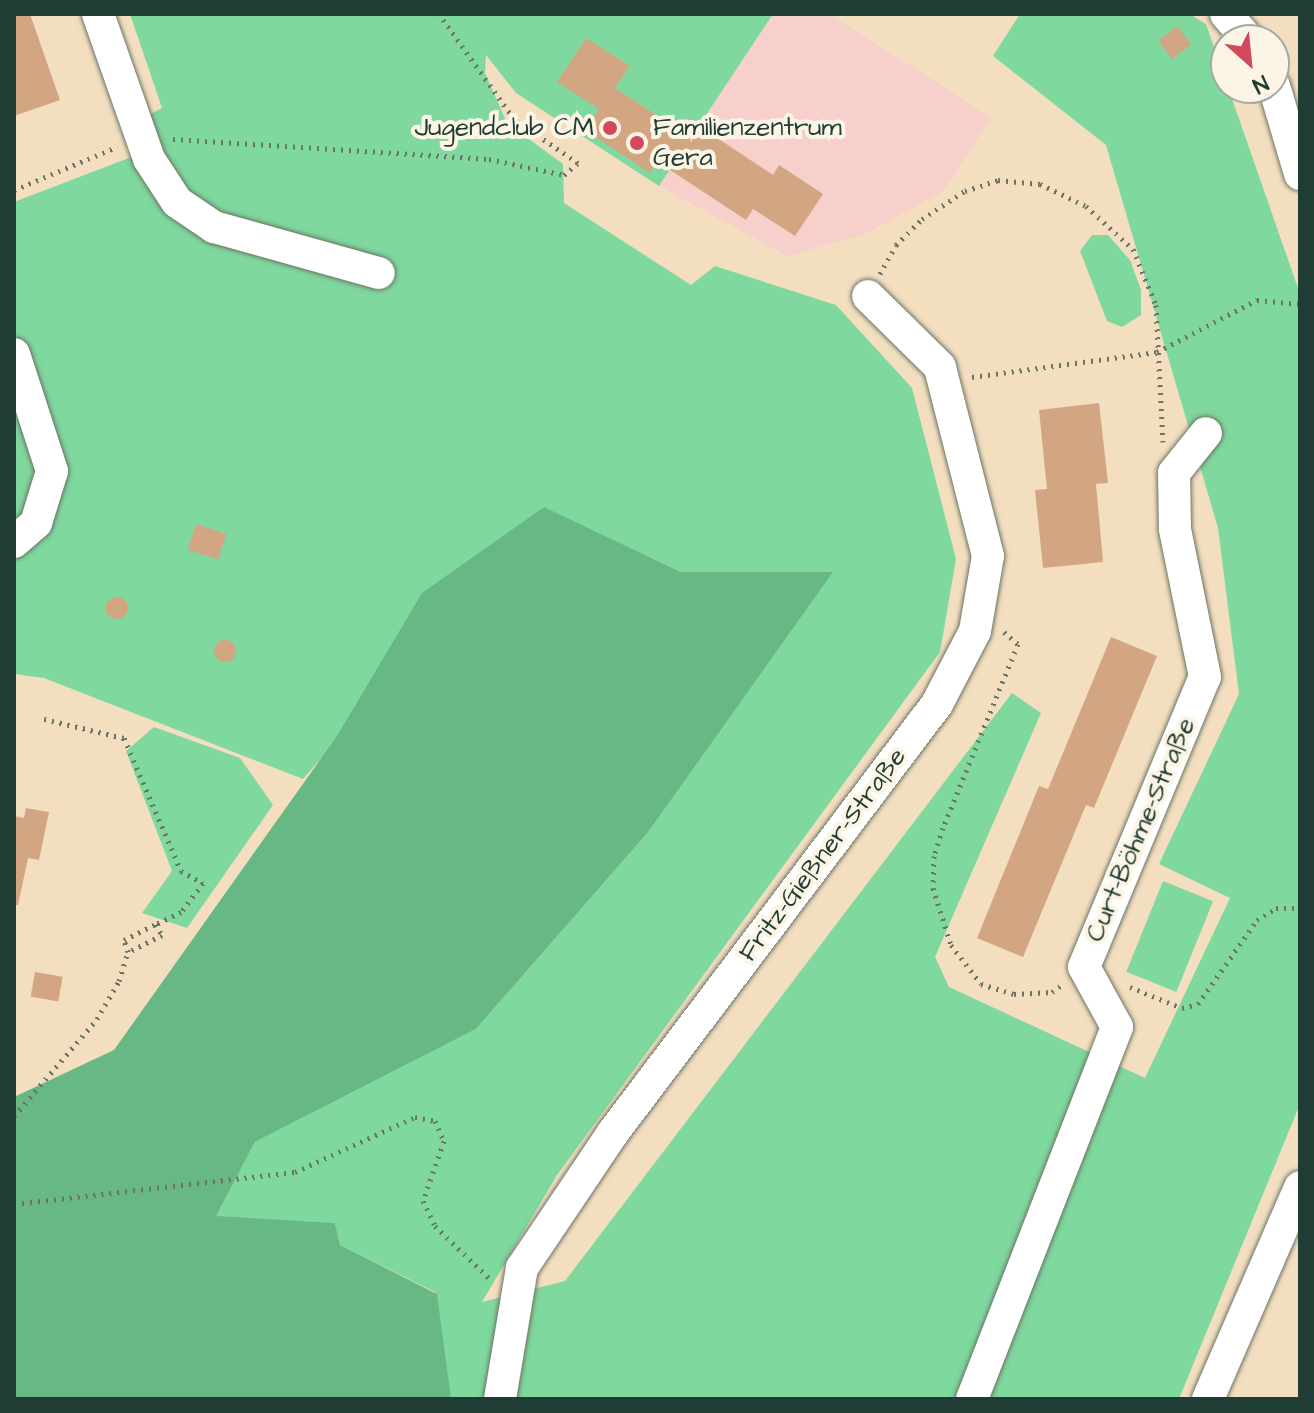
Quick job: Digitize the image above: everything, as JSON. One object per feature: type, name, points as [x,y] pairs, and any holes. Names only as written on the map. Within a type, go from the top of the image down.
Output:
[{"type":"street","points":[[98,14],[141,137],[177,202],[214,227],[379,273]]},
{"type":"street","points":[[1279,104],[1300,174]]},
{"type":"street","name":"Fritz-Gießner-Straße","points":[[500,1399],[522,1268],[612,1134],[937,704],[978,619],[988,556],[940,367],[868,296]]},
{"type":"street","points":[[14,354],[52,471],[36,523],[14,542]]},
{"type":"street","points":[[1174,473],[1206,433]]},
{"type":"street","name":"Curt-Böhme-Straße","points":[[972,1399],[1117,1027],[1084,967],[1205,677],[1175,529],[1174,473]]},
{"type":"street","points":[[1208,1399],[1300,1187]]},
{"type":"path","points":[[14,190],[141,137],[489,159],[564,175],[578,163],[514,119],[439,14]]},
{"type":"path","points":[[868,296],[896,245],[922,219],[965,191],[998,180],[1040,184],[1086,206],[1133,249],[1156,305],[1161,436],[1174,473]]},
{"type":"path","points":[[944,382],[1157,352],[1257,300],[1300,304]]},
{"type":"path","points":[[978,619],[1014,636],[1018,644],[934,856],[933,888],[940,921],[963,965],[981,984],[1014,994],[1052,992],[1084,967]]},
{"type":"path","points":[[14,1116],[97,1019],[119,981],[128,952],[124,940],[181,912],[203,883],[181,871],[124,738],[44,719]]},
{"type":"path","points":[[1126,985],[1182,1008],[1198,1004],[1257,920],[1276,908],[1300,908]]},
{"type":"path","points":[[128,952],[162,935],[156,924]]},
{"type":"path","points":[[14,1204],[295,1172],[415,1117],[435,1121],[444,1141],[423,1201],[435,1226],[500,1289],[517,1294]]},
{"type":"shaded area","points":[[773,14],[829,14],[991,117],[944,191],[865,234],[787,256],[659,186]]},
{"type":"green space","points":[[130,14],[773,14],[659,186],[516,93],[486,55],[485,73],[507,123],[563,164],[564,203],[691,285],[715,266],[836,305],[912,388],[956,559],[940,652],[557,1175],[482,1302],[565,1281],[1012,693],[1041,713],[935,957],[949,987],[1145,1078],[1230,898],[1159,864],[1239,694],[1218,528],[1106,145],[993,56],[1020,14],[1189,14],[1206,24],[1210,35],[1210,104],[1234,104],[1300,294],[1300,1104],[1179,1399],[450,1399],[435,1292],[340,1245],[335,1223],[215,1217],[255,1142],[476,1029],[649,831],[832,573],[681,572],[543,507],[303,779],[44,678],[14,674],[14,202],[155,148],[145,117],[162,108]]},
{"type":"green space","points":[[1092,235],[1108,235],[1130,260],[1141,290],[1141,315],[1122,327],[1107,321],[1080,251]]},
{"type":"green space","points":[[544,507],[681,572],[833,572],[649,831],[476,1029],[255,1142],[216,1216],[335,1223],[340,1245],[437,1294],[451,1399],[14,1399],[14,1097],[114,1050],[337,736],[422,593]]},
{"type":"green space","points":[[154,727],[240,758],[273,805],[187,928],[142,913],[172,871],[126,751]]},
{"type":"green space","points":[[1163,881],[1213,901],[1176,992],[1126,972]]},
{"type":"building","points":[[14,14],[30,14],[60,100],[14,116]]},
{"type":"building","points":[[1177,26],[1191,44],[1172,59],[1158,41]]},
{"type":"building","points":[[586,38],[630,66],[615,88],[679,130],[687,118],[773,175],[779,165],[823,194],[795,236],[753,209],[746,220],[658,162],[650,173],[585,130],[599,109],[557,82]]},
{"type":"building","points":[[1099,403],[1108,483],[1096,484],[1103,562],[1043,568],[1035,490],[1047,489],[1039,410]]},
{"type":"building","points":[[196,524],[226,534],[218,560],[188,550]]},
{"type":"building","points":[[117,597],[125,600],[128,608],[125,616],[117,619],[109,616],[106,608],[109,600]]},
{"type":"building","points":[[1111,637],[1157,656],[1094,808],[1086,805],[1023,957],[977,938],[1039,786],[1048,789]]},
{"type":"building","points":[[225,640],[233,643],[236,651],[233,659],[225,662],[217,659],[214,651],[217,643]]},
{"type":"building","points":[[26,808],[49,812],[39,860],[28,858],[18,905],[14,905],[14,816],[24,818]]},
{"type":"building","points":[[35,972],[63,977],[58,1001],[31,997]]},
{"type":"place","name":"Jugendclub CM","points":[[610,128]]},
{"type":"place","name":"Familienzentrum Gera","points":[[637,143]]}]
